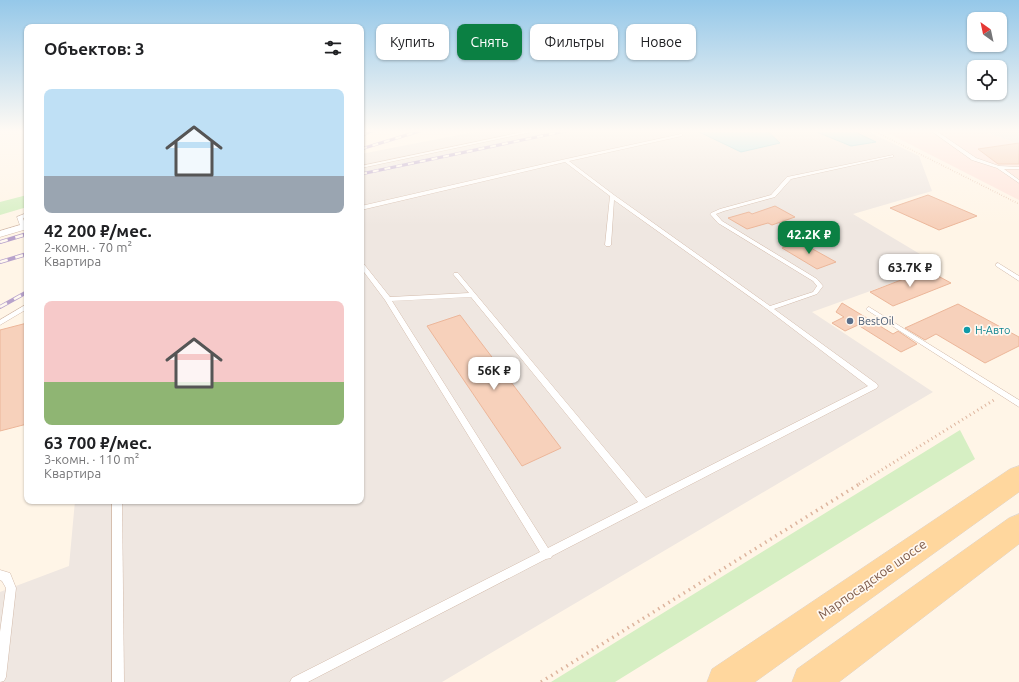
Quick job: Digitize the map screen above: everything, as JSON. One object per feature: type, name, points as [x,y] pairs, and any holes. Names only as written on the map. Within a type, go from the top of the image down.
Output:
[{"type":"main road","name":"Марпосадское шоссе","points":[[725,682],[1019,477]]},
{"type":"main road","points":[[810,682],[1019,527]]},
{"type":"street","points":[[0,234],[24,227]]},
{"type":"lane","points":[[364,166],[386,162]]},
{"type":"lane","points":[[364,207],[558,162]]},
{"type":"lane","points":[[296,682],[547,555],[874,386],[769,308],[612,196],[568,162]]},
{"type":"lane","points":[[769,308],[815,293],[820,286],[815,280],[720,222],[713,214],[722,210],[773,196],[789,178],[864,162]]},
{"type":"lane","points":[[985,162],[999,167],[1019,168]]},
{"type":"lane","points":[[999,167],[1019,182]]},
{"type":"lane","points":[[608,245],[612,196]]},
{"type":"lane","points":[[24,216],[20,217],[24,225]]},
{"type":"lane","points":[[998,265],[1019,279]]},
{"type":"lane","points":[[364,268],[388,299],[547,555]]},
{"type":"lane","points":[[456,274],[645,504]]},
{"type":"lane","points":[[388,299],[474,295]]},
{"type":"lane","points":[[0,323],[24,308]]},
{"type":"lane","points":[[869,309],[1019,404]]},
{"type":"lane","points":[[116,504],[118,682]]},
{"type":"lane","points":[[0,576],[6,577],[11,588],[0,677]]},
{"type":"path","points":[[935,162],[1019,204]]},
{"type":"path","points":[[541,682],[991,402]]},
{"type":"shaded area","points":[[364,162],[921,162],[932,191],[853,214],[940,266],[812,312],[933,392],[442,682],[0,682],[0,592],[69,566],[75,504],[364,504]]},
{"type":"shaded area","points":[[944,162],[1019,162],[1019,200]]},
{"type":"green space","points":[[24,196],[24,208],[0,215],[0,202]]},
{"type":"green space","points":[[960,430],[975,459],[615,682],[551,682]]},
{"type":"building","points":[[995,162],[1019,162],[1019,164],[998,164]]},
{"type":"building","points":[[928,195],[977,216],[939,230],[890,208]]},
{"type":"building","points":[[775,206],[795,217],[772,225],[768,223],[747,229],[728,218],[749,212],[752,214]]},
{"type":"building","points":[[800,242],[836,262],[817,269],[782,248]]},
{"type":"building","points":[[927,270],[951,283],[893,306],[870,292]]},
{"type":"building","points":[[842,303],[893,334],[898,331],[917,344],[901,352],[858,325],[845,331],[832,323],[844,317],[836,312]]},
{"type":"building","name":"Н-Авто","points":[[958,304],[1019,337],[1019,346],[985,363],[936,334],[925,340],[905,328]]},
{"type":"building","points":[[460,315],[561,448],[522,466],[427,326]]},
{"type":"building","points":[[24,324],[24,425],[0,431],[0,330]]},
{"type":"railway","points":[[364,173],[419,162]]},
{"type":"railway","points":[[0,242],[24,235]]},
{"type":"railway","points":[[0,262],[24,255]]},
{"type":"railway","points":[[0,307],[24,294]]},
{"type":"place","name":"BestOil","points":[[850,321]]},
{"type":"place","name":"Н-Авто","points":[[967,330]]}]
